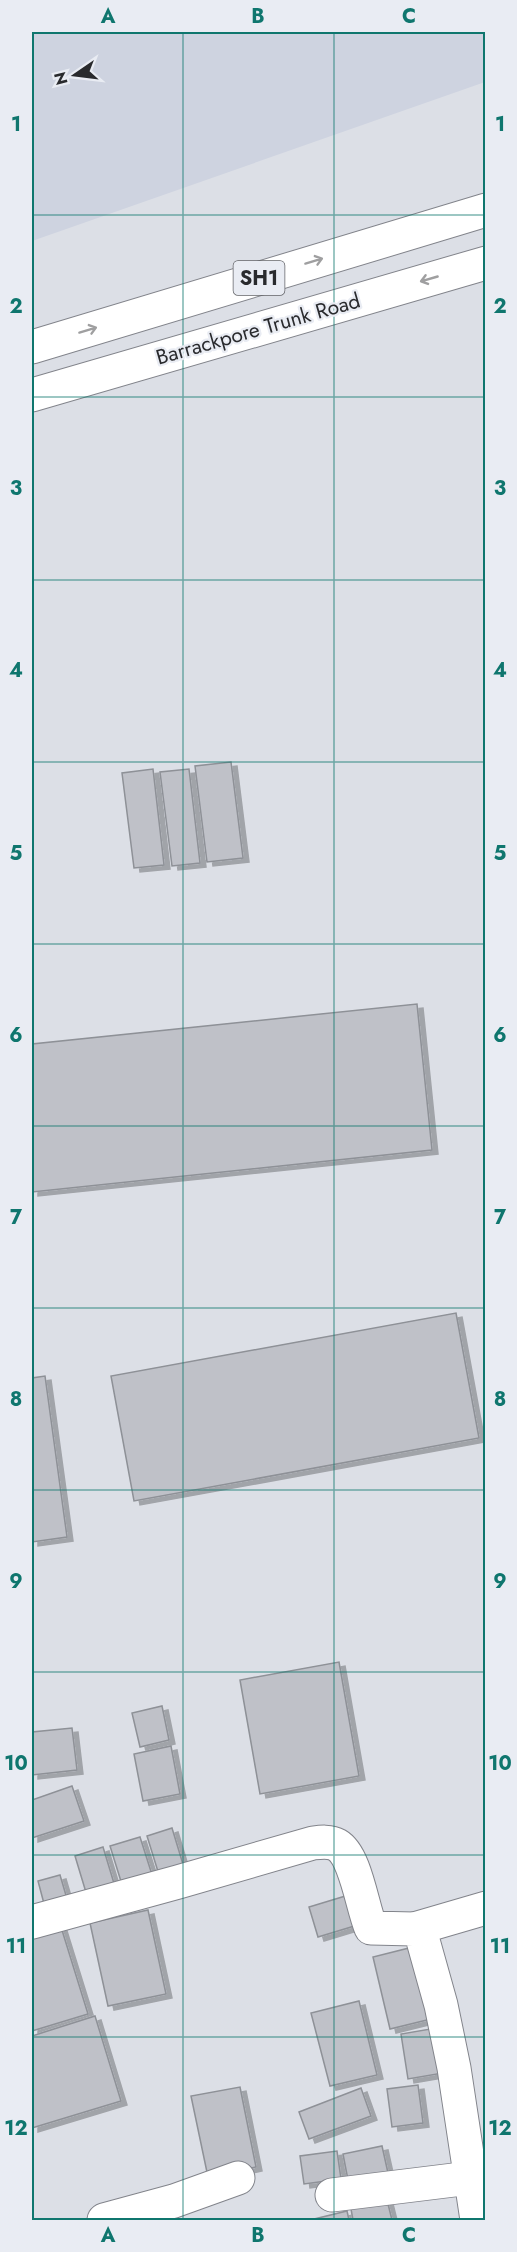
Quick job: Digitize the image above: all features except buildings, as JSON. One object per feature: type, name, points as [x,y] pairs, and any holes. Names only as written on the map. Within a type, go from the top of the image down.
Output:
[{"type":"street","name":"SH1","points":[[32,346],[486,210]]},
{"type":"street","name":"Barrackpore Trunk Road","points":[[32,395],[486,262]]},
{"type":"street","points":[[32,1922],[313,1842],[335,1844],[347,1855],[371,1928],[414,1929],[486,1908]]},
{"type":"street","points":[[414,1929],[422,1937],[441,2005],[454,2068],[477,2220]]},
{"type":"street","points":[[104,2220],[174,2201],[238,2178]]},
{"type":"street","points":[[332,2195],[470,2178]]},
{"type":"shaded area","points":[[32,32],[485,32],[485,82],[32,241]]}]
